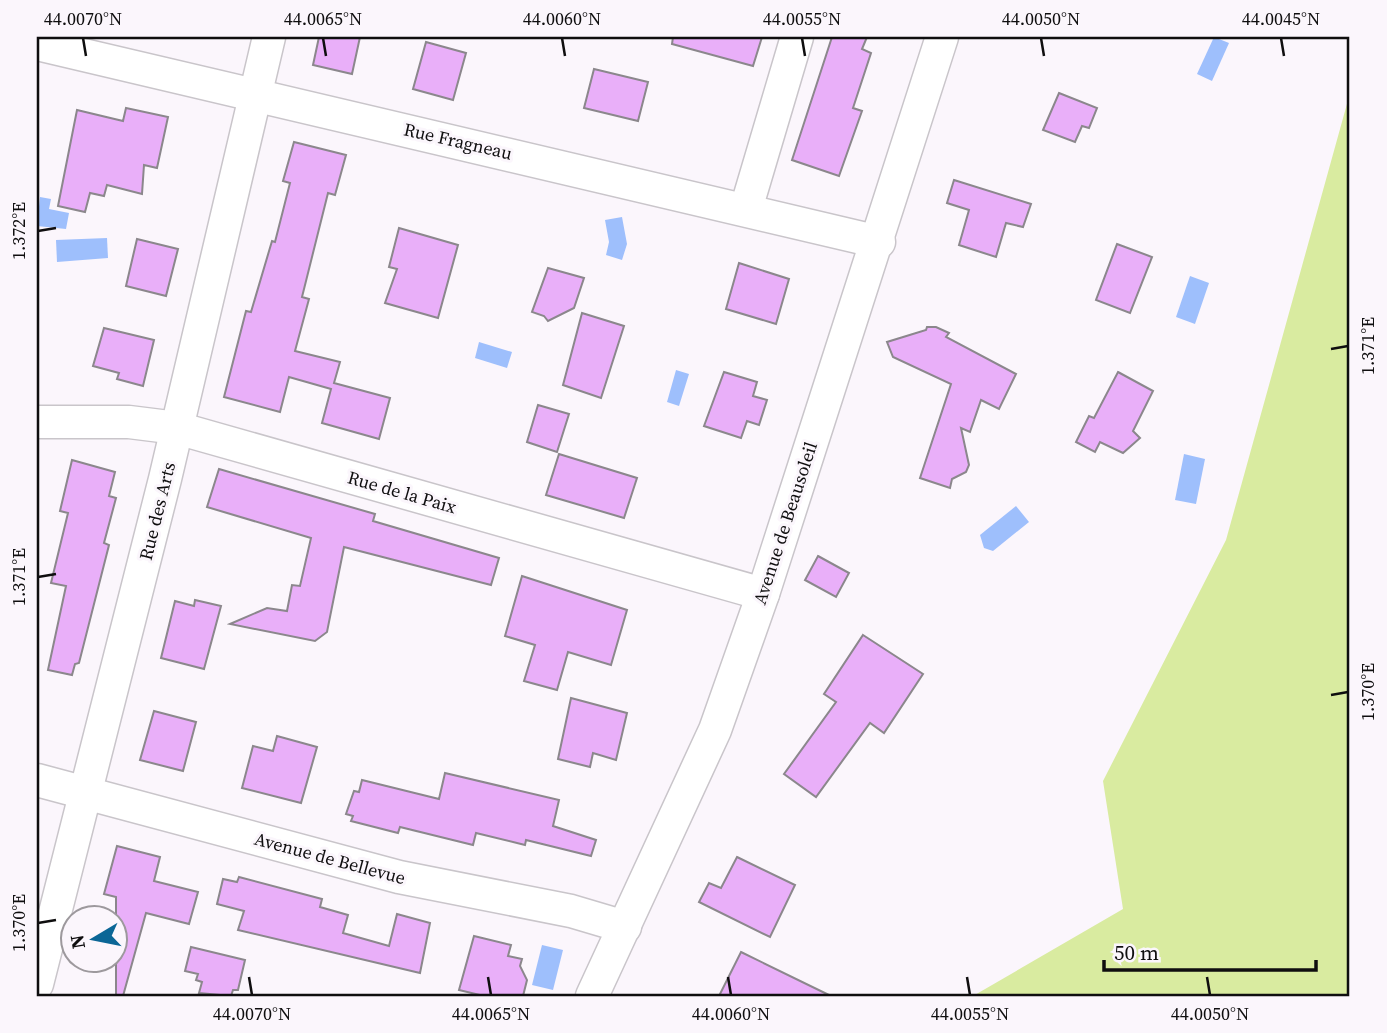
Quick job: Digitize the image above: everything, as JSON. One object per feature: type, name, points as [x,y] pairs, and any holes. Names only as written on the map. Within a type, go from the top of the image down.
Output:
[{"type":"street","name":"Rue des Arts","points":[[37,984],[177,428],[269,37]]},
{"type":"street","points":[[746,209],[797,37]]},
{"type":"street","name":"Avenue de Beausoleil","points":[[592,996],[715,730],[763,594],[879,242],[942,37]]},
{"type":"street","name":"Rue Fragneau","points":[[47,43],[879,242]]},
{"type":"street","name":"Rue de la Paix","points":[[37,422],[128,422],[177,428],[763,594]]},
{"type":"street","name":"Avenue de Bellevue","points":[[37,780],[399,877],[571,911],[625,927]]},
{"type":"green space","points":[[1350,93],[1350,996],[973,996],[1123,909],[1103,781],[1226,540]]},
{"type":"water","points":[[1214,37],[1229,43],[1212,81],[1197,74]]},
{"type":"water","points":[[40,197],[51,199],[49,209],[69,213],[66,229],[37,226]]},
{"type":"water","points":[[622,217],[627,244],[622,260],[606,255],[609,242],[605,220]]},
{"type":"water","points":[[107,238],[108,258],[57,262],[56,240]]},
{"type":"water","points":[[1190,276],[1209,283],[1195,324],[1176,317]]},
{"type":"water","points":[[479,342],[512,352],[507,368],[475,358]]},
{"type":"water","points":[[676,370],[689,374],[679,406],[667,402]]},
{"type":"water","points":[[1184,454],[1205,459],[1196,504],[1175,500]]},
{"type":"water","points":[[1016,506],[1029,522],[993,551],[984,548],[980,535]]},
{"type":"water","points":[[542,945],[563,950],[553,990],[532,985]]},
{"type":"building","points":[[319,37],[360,37],[352,74],[313,65]]},
{"type":"building","points":[[673,37],[762,37],[753,66],[672,44]]},
{"type":"building","points":[[832,37],[867,37],[862,49],[871,53],[853,108],[862,111],[839,176],[792,160]]},
{"type":"building","points":[[426,42],[466,53],[453,100],[413,89]]},
{"type":"building","points":[[594,69],[648,82],[638,121],[584,108]]},
{"type":"building","points":[[1059,93],[1097,108],[1089,128],[1082,126],[1075,142],[1043,130]]},
{"type":"building","points":[[126,108],[168,117],[157,168],[144,165],[142,194],[107,185],[104,196],[90,193],[85,212],[58,206],[77,110],[123,121]]},
{"type":"building","points":[[294,142],[346,155],[335,195],[328,193],[302,297],[309,299],[295,351],[340,362],[334,383],[390,398],[379,439],[322,423],[331,389],[289,377],[280,412],[224,397],[246,311],[251,312],[272,241],[275,242],[290,183],[283,181]]},
{"type":"building","points":[[954,180],[1031,204],[1023,227],[1006,223],[996,257],[959,245],[969,210],[947,203]]},
{"type":"building","points":[[399,228],[458,245],[438,318],[385,303],[397,269],[389,267]]},
{"type":"building","points":[[137,239],[178,249],[166,296],[126,286]]},
{"type":"building","points":[[1117,244],[1152,257],[1130,313],[1096,300]]},
{"type":"building","points":[[739,263],[789,279],[776,324],[726,309]]},
{"type":"building","points":[[548,268],[584,278],[574,308],[548,321],[544,316],[532,312]]},
{"type":"building","points":[[582,313],[624,326],[601,398],[563,385]]},
{"type":"building","points":[[927,327],[936,327],[949,333],[946,337],[1016,374],[999,409],[981,400],[970,432],[961,428],[969,465],[966,472],[952,479],[950,488],[920,478],[951,384],[893,357],[887,342],[926,330]]},
{"type":"building","points":[[104,328],[154,340],[143,386],[117,379],[119,373],[93,366]]},
{"type":"building","points":[[724,372],[757,382],[753,396],[767,400],[759,425],[747,421],[741,438],[704,426]]},
{"type":"building","points":[[1118,372],[1153,391],[1133,431],[1140,438],[1123,453],[1100,442],[1095,452],[1076,442],[1089,416],[1094,418]]},
{"type":"building","points":[[538,405],[569,414],[557,452],[527,442]]},
{"type":"building","points":[[559,454],[637,478],[624,518],[546,495]]},
{"type":"building","points":[[72,460],[115,472],[109,496],[116,498],[104,543],[109,545],[79,663],[75,664],[72,675],[48,670],[66,586],[51,583],[68,513],[60,511]]},
{"type":"building","points":[[219,469],[375,514],[373,521],[499,558],[491,585],[344,547],[327,632],[315,641],[230,624],[267,608],[287,611],[292,585],[300,586],[311,538],[207,507]]},
{"type":"building","points":[[818,556],[849,573],[836,597],[805,580]]},
{"type":"building","points":[[522,576],[627,610],[611,665],[568,652],[557,690],[524,681],[535,645],[505,636]]},
{"type":"building","points":[[195,600],[221,606],[204,669],[161,658],[175,601],[194,606]]},
{"type":"building","points":[[863,635],[923,674],[884,733],[870,723],[816,797],[784,774],[836,702],[824,694]]},
{"type":"building","points":[[571,698],[627,713],[616,760],[593,753],[590,767],[558,759]]},
{"type":"building","points":[[154,711],[196,722],[183,771],[140,760]]},
{"type":"building","points":[[277,736],[317,747],[301,803],[242,788],[253,746],[273,751]]},
{"type":"building","points":[[445,773],[559,800],[553,826],[596,840],[591,856],[526,840],[525,845],[476,833],[473,845],[400,827],[398,833],[351,821],[353,816],[346,814],[354,791],[359,792],[362,780],[439,799]]},
{"type":"building","points":[[117,846],[160,857],[154,881],[198,892],[189,924],[146,913],[130,971],[130,904],[116,904],[116,897],[104,894]]},
{"type":"building","points":[[737,857],[795,885],[770,937],[699,902],[709,883],[721,888]]},
{"type":"building","points":[[239,877],[322,899],[320,907],[348,915],[343,933],[389,946],[397,914],[430,923],[420,973],[238,930],[244,911],[217,904],[223,879],[237,882]]},
{"type":"building","points":[[474,936],[511,945],[508,956],[522,959],[520,966],[527,980],[523,996],[484,996],[459,990]]},
{"type":"building","points":[[191,947],[245,960],[238,990],[233,990],[231,996],[199,993],[202,982],[196,980],[198,974],[185,971]]},
{"type":"building","points":[[741,952],[831,996],[719,996]]},
{"type":"building","points":[[116,974],[129,974],[123,996],[116,996]]}]
